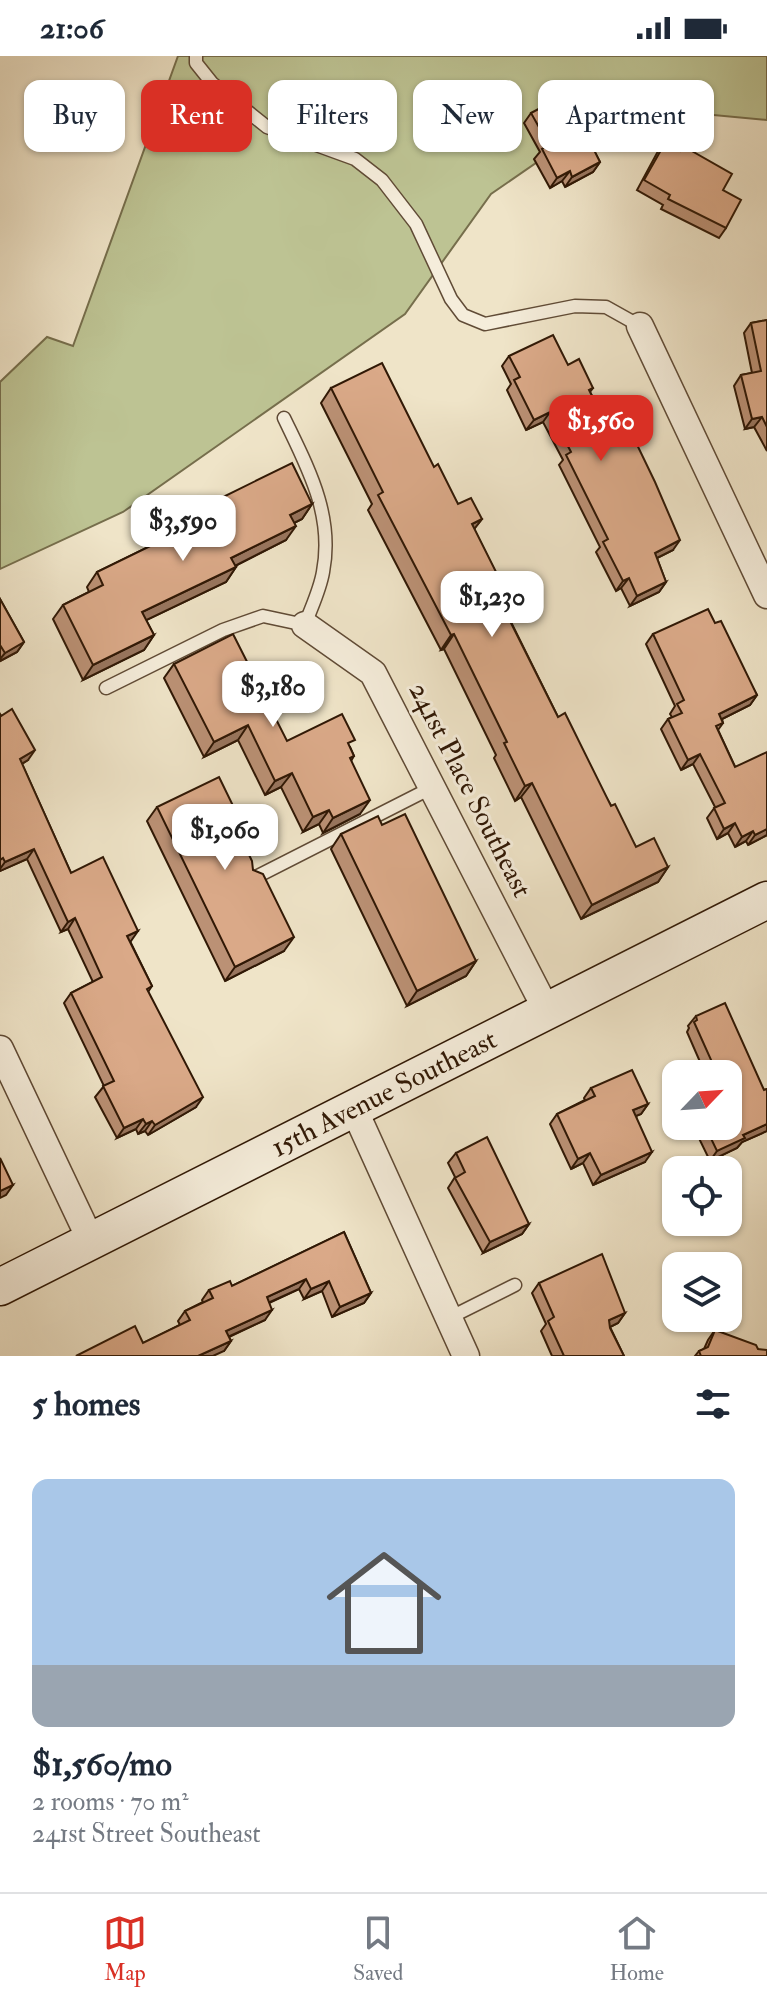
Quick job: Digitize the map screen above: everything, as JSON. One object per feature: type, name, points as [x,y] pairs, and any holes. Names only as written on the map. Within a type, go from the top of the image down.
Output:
[{"type":"street","points":[[640,326],[767,595]]},
{"type":"street","name":"241st Place Southeast","points":[[305,625],[373,673],[547,1011]]},
{"type":"street","name":"15th Avenue Southeast","points":[[0,1287],[767,900]]},
{"type":"street","points":[[0,1049],[91,1241]]},
{"type":"street","points":[[354,1109],[466,1356]]},
{"type":"lane","points":[[196,56],[196,63],[212,83],[267,127],[355,159],[382,180],[416,224],[451,299],[463,315],[485,324],[575,306],[606,307],[640,326]]},
{"type":"lane","points":[[106,688],[223,630],[263,616],[305,625],[323,572],[325,518],[316,486],[284,418]]},
{"type":"lane","points":[[250,880],[433,787]]},
{"type":"lane","points":[[449,1318],[515,1285]]},
{"type":"green space","points":[[178,56],[767,56],[767,120],[714,115],[714,80],[538,80],[538,152],[552,152],[491,194],[405,314],[123,512],[0,569],[0,382],[47,337],[73,346],[143,152],[252,152],[252,80],[169,80]]},
{"type":"building","points":[[538,109],[538,125],[531,113]]},
{"type":"building","points":[[544,152],[595,152],[600,162],[572,177],[570,171],[557,178]]},
{"type":"building","points":[[660,152],[694,152],[732,174],[723,190],[741,200],[726,228],[668,199],[670,195],[644,180]]},
{"type":"building","points":[[767,320],[767,427],[762,417],[752,419],[741,375],[761,371],[751,323]]},
{"type":"building","points":[[553,335],[568,365],[579,359],[593,388],[589,390],[612,436],[629,428],[680,540],[655,553],[666,582],[637,596],[629,578],[623,581],[603,542],[608,539],[566,455],[571,452],[550,412],[534,420],[514,380],[520,377],[509,356]]},
{"type":"building","points":[[382,363],[434,467],[438,464],[458,504],[471,498],[482,519],[472,524],[502,584],[515,577],[526,598],[504,609],[558,717],[565,713],[611,806],[615,804],[636,847],[654,838],[668,867],[592,905],[532,783],[525,786],[454,634],[451,635],[378,495],[383,492],[331,388]]},
{"type":"building","points":[[292,463],[312,504],[290,515],[296,526],[231,558],[236,567],[142,612],[154,635],[93,665],[63,605],[103,585],[97,572],[224,510],[219,499]]},
{"type":"building","points":[[0,599],[24,642],[5,653],[0,645]]},
{"type":"building","points":[[708,609],[715,623],[721,621],[757,695],[719,714],[723,723],[716,726],[735,767],[767,752],[767,829],[755,835],[753,831],[742,837],[735,823],[724,829],[714,808],[725,803],[700,754],[688,760],[668,719],[682,713],[677,704],[684,700],[653,634]]},
{"type":"building","points":[[233,634],[287,741],[342,714],[355,740],[348,743],[354,756],[350,758],[370,800],[333,818],[329,810],[313,817],[292,773],[275,781],[248,725],[214,742],[174,664]]},
{"type":"building","points":[[12,709],[35,750],[20,759],[71,873],[103,857],[138,931],[127,936],[152,986],[147,989],[203,1097],[155,1125],[152,1121],[146,1124],[143,1119],[124,1128],[103,1086],[114,1081],[71,993],[102,977],[75,918],[68,922],[34,849],[5,862],[3,858],[0,860],[0,714]]},
{"type":"building","points":[[219,777],[239,818],[233,821],[252,861],[253,870],[263,874],[294,937],[235,967],[157,807]]},
{"type":"building","points":[[405,814],[476,961],[417,991],[341,834],[378,816],[382,825]]},
{"type":"building","points":[[725,1003],[764,1090],[767,1089],[767,1124],[743,1135],[745,1138],[742,1139],[742,1060],[711,1060],[694,1022],[696,1016]]},
{"type":"building","points":[[632,1070],[648,1104],[633,1110],[652,1152],[601,1175],[590,1153],[578,1159],[557,1114],[595,1096],[591,1088]]},
{"type":"building","points":[[487,1137],[529,1224],[490,1242],[455,1178],[465,1172],[456,1153]]},
{"type":"building","points":[[712,1140],[741,1140],[717,1151]]},
{"type":"building","points":[[0,1158],[13,1185],[0,1191]]},
{"type":"building","points":[[344,1232],[371,1293],[340,1307],[329,1281],[311,1289],[306,1279],[267,1297],[272,1310],[226,1331],[231,1341],[198,1356],[76,1356],[135,1326],[143,1343],[190,1320],[185,1311],[213,1298],[209,1290],[230,1281],[232,1286]]},
{"type":"building","points":[[602,1254],[625,1313],[609,1320],[624,1356],[564,1356],[548,1321],[554,1317],[539,1283]]},
{"type":"building","points":[[714,1332],[720,1332],[767,1350],[767,1356],[701,1356],[699,1351],[708,1347]]}]
